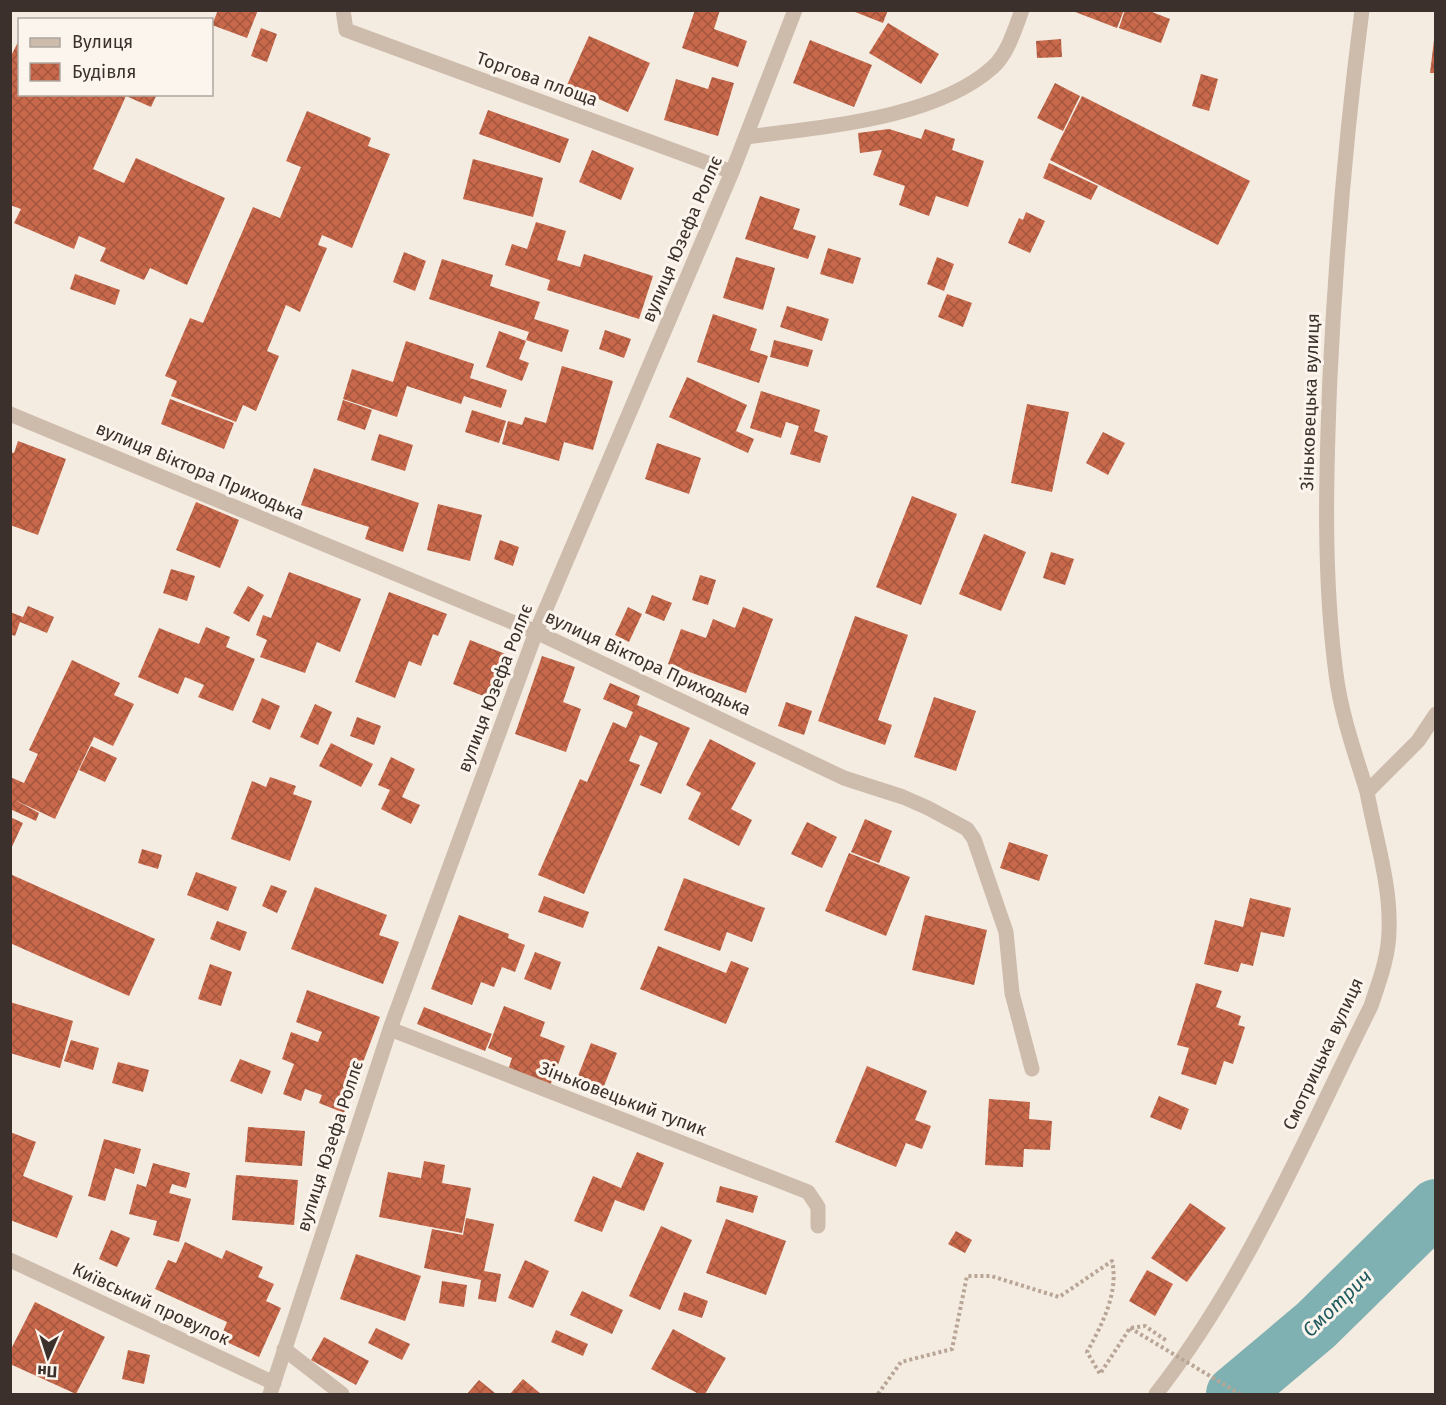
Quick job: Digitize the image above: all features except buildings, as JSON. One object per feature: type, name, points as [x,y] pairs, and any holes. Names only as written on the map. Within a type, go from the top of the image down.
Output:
[{"type":"street","name":"Торгова площа","points":[[343,10],[346,30],[732,172]]},
{"type":"street","name":"вулиця Юзефа Роллє","points":[[272,1389],[390,1029],[536,632],[732,172],[795,10]]},
{"type":"street","points":[[746,137],[851,123],[893,114],[953,92],[977,79],[995,65],[1010,41],[1022,10]]},
{"type":"street","name":"Зіньковецька вулиця","points":[[1362,10],[1335,273],[1326,474],[1328,578],[1336,675],[1346,723],[1367,792]]},
{"type":"street","name":"вулиця Віктора Приходька","points":[[10,414],[536,632],[844,778],[903,797],[967,829],[974,839],[1006,932],[1012,993],[1032,1069]]},
{"type":"street","points":[[1367,792],[1418,741],[1436,714]]},
{"type":"street","name":"Смотрицька вулиця","points":[[1156,1395],[1191,1348],[1244,1263],[1371,1006],[1389,930],[1386,892],[1367,792]]},
{"type":"street","name":"Зіньковецький тупик","points":[[390,1029],[808,1192],[818,1207],[818,1226]]},
{"type":"street","name":"Київський провулок","points":[[10,1260],[272,1389]]},
{"type":"street","points":[[284,1349],[342,1395]]},
{"type":"path","points":[[878,1395],[901,1362],[952,1348],[967,1275],[991,1276],[1059,1297],[1112,1261],[1116,1277],[1101,1328],[1087,1352],[1100,1374],[1130,1328],[1145,1326],[1191,1348]]},
{"type":"path","points":[[1130,1328],[1240,1395]]},
{"type":"waterway","name":"Смотрич","points":[[1234,1394],[1316,1325],[1436,1207]]}]
